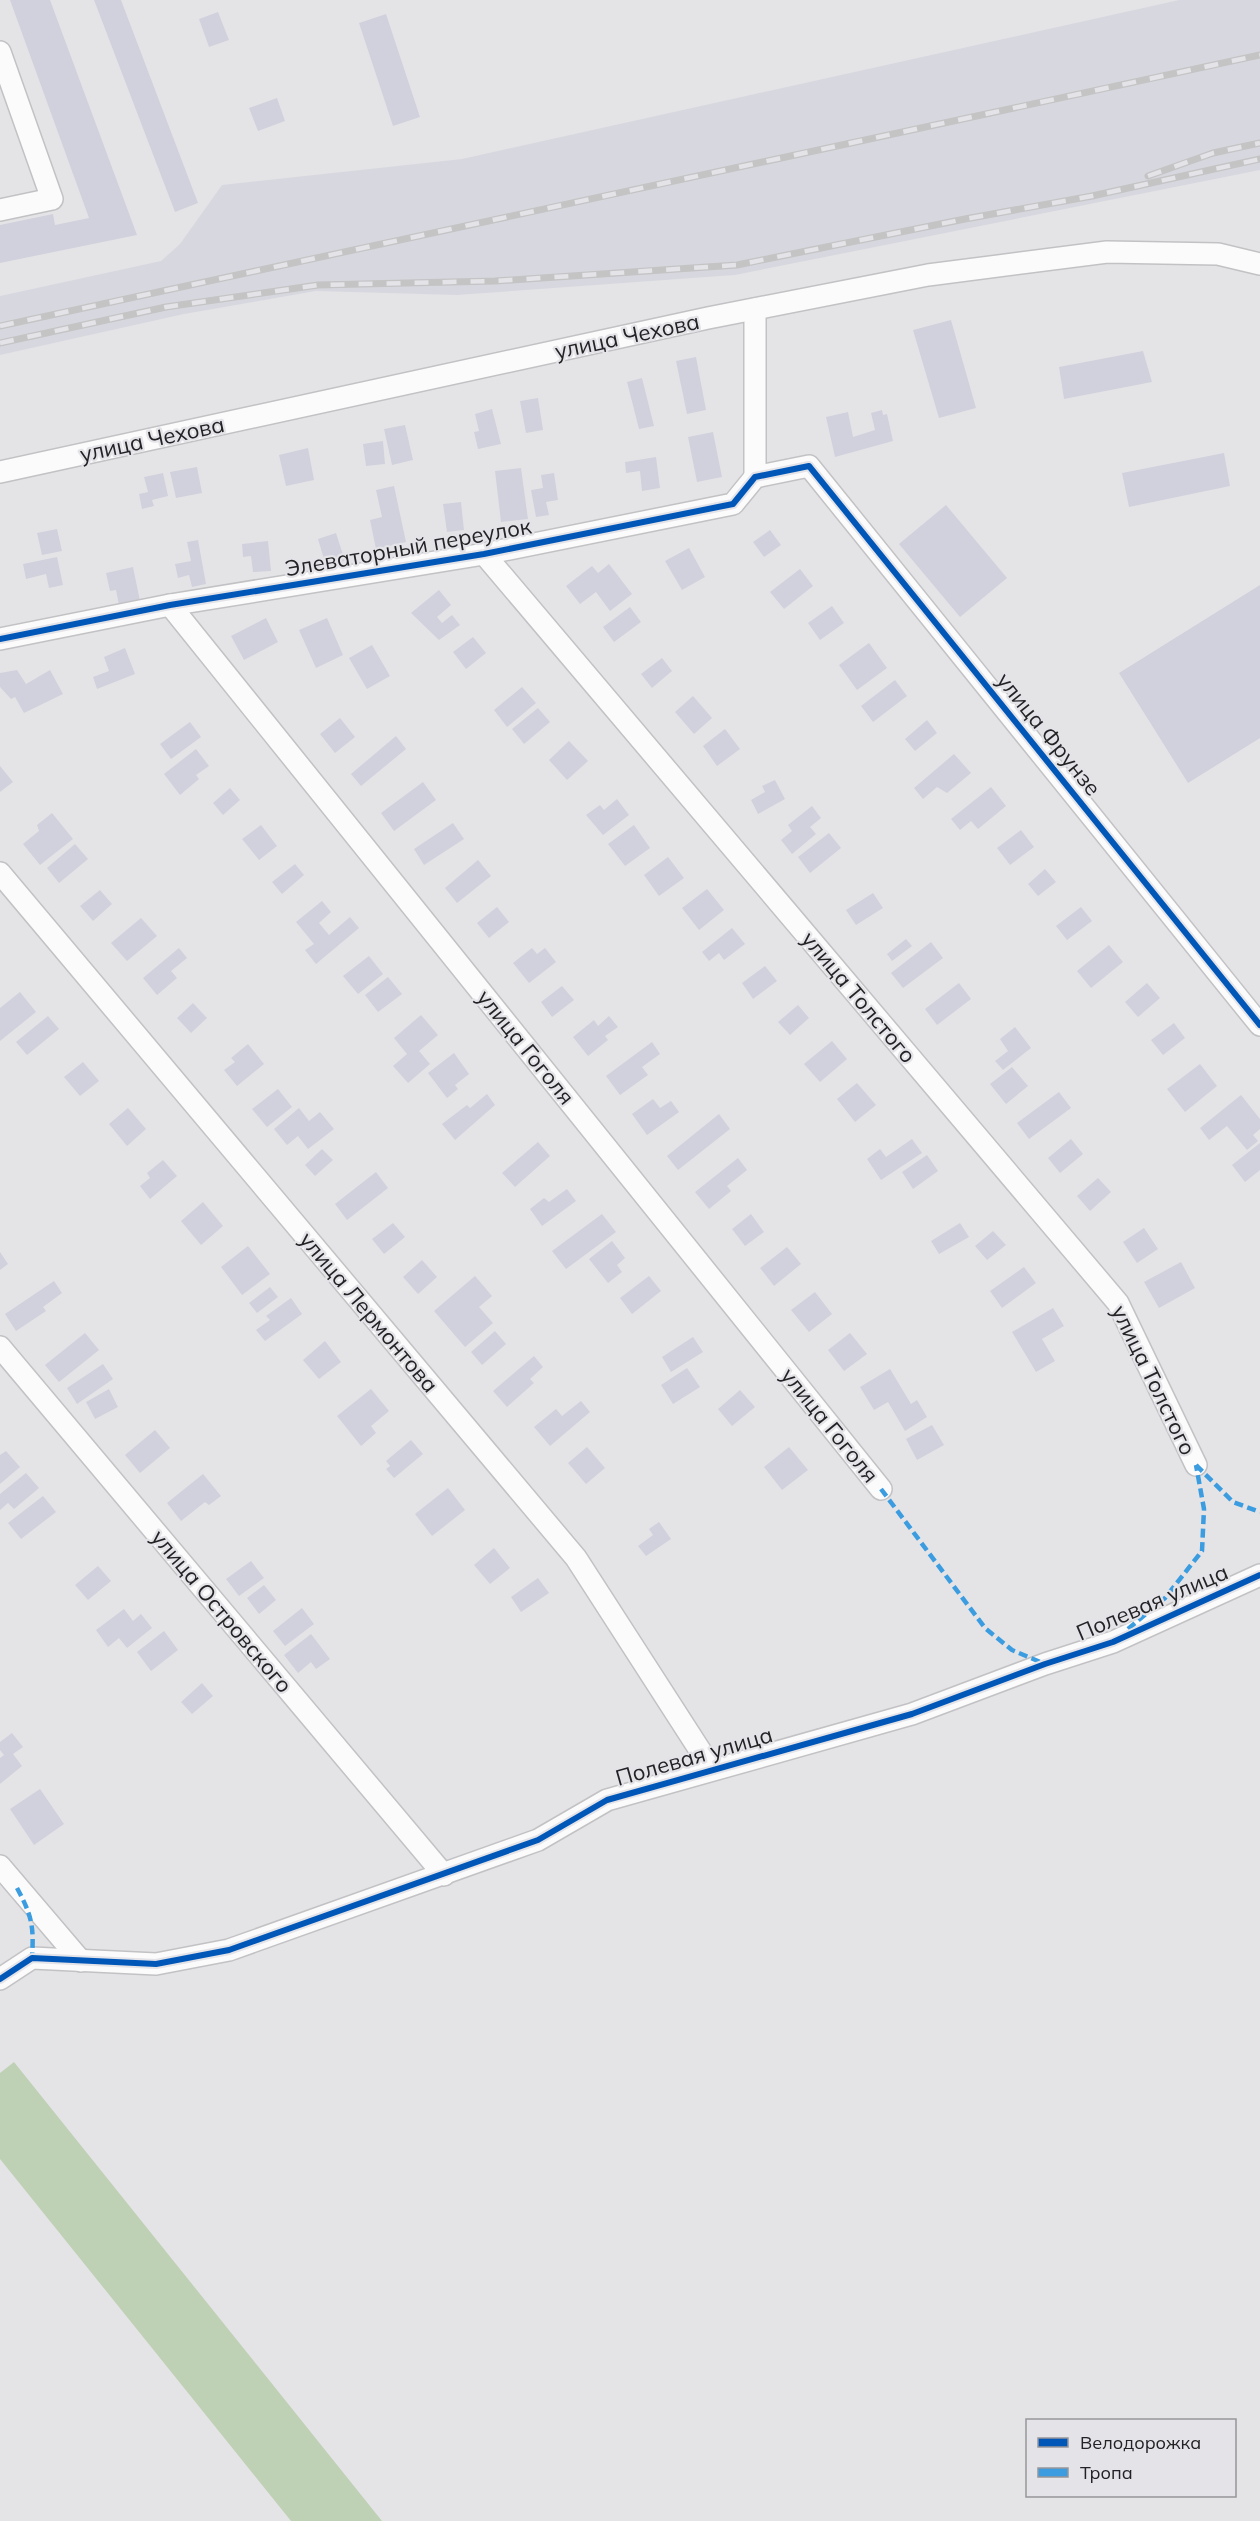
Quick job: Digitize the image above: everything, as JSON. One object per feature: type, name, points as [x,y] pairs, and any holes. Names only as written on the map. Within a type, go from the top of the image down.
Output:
[{"type":"street","points":[[0,52],[51,199],[0,210]]},
{"type":"street","name":"улица Чехова","points":[[0,472],[755,309],[928,275],[1107,252],[1218,254],[1260,264]]},
{"type":"street","points":[[755,309],[755,477]]},
{"type":"street","name":"улица Фрунзе","points":[[755,477],[809,466],[1252,998],[1260,1025]]},
{"type":"street","name":"Элеваторный переулок","points":[[0,639],[170,605],[484,554],[733,504],[755,477]]},
{"type":"street","name":"улица Толстого","points":[[484,554],[1118,1303],[1196,1465]]},
{"type":"street","name":"улица Гоголя","points":[[170,605],[881,1489]]},
{"type":"street","name":"улица Лермонтова","points":[[0,873],[576,1558],[712,1769]]},
{"type":"street","name":"улица Островского","points":[[0,1347],[444,1875]]},
{"type":"street","name":"Полевая улица","points":[[0,1979],[32,1958],[156,1964],[229,1950],[538,1840],[608,1800],[912,1714],[1113,1642],[1260,1575]]},
{"type":"street","points":[[0,1866],[81,1961]]},
{"type":"shaded area","points":[[1179,0],[1260,0],[1260,170],[735,275],[457,295],[316,291],[184,314],[0,355],[0,296],[161,261],[180,244],[222,185],[462,159]]},
{"type":"green space","points":[[14,2062],[382,2521],[291,2521],[0,2159],[0,2073]]},
{"type":"building","points":[[10,0],[50,0],[137,235],[0,263],[0,225],[53,214],[55,225],[89,218]]},
{"type":"building","points":[[94,0],[121,0],[198,203],[175,212]]},
{"type":"building","points":[[218,12],[229,40],[209,47],[199,19]]},
{"type":"building","points":[[386,14],[420,117],[393,126],[359,23]]},
{"type":"building","points":[[277,98],[285,121],[258,131],[249,108]]},
{"type":"building","points":[[951,320],[976,408],[939,418],[913,330]]},
{"type":"building","points":[[1143,351],[1152,382],[1064,399],[1059,367]]},
{"type":"building","points":[[696,357],[706,410],[687,414],[676,361]]},
{"type":"building","points":[[642,378],[654,426],[639,429],[627,382]]},
{"type":"building","points":[[538,398],[543,430],[526,433],[520,401]]},
{"type":"building","points":[[492,409],[501,444],[478,449],[474,432],[479,431],[475,414]]},
{"type":"building","points":[[882,410],[883,415],[887,414],[893,441],[835,457],[826,417],[848,412],[853,437],[875,430],[871,413]]},
{"type":"building","points":[[405,425],[413,460],[392,465],[384,429]]},
{"type":"building","points":[[713,432],[722,477],[697,482],[688,437]]},
{"type":"building","points":[[383,441],[385,464],[366,466],[363,444]]},
{"type":"building","points":[[308,448],[314,480],[286,486],[279,455]]},
{"type":"building","points":[[1224,453],[1230,486],[1129,507],[1122,473]]},
{"type":"building","points":[[656,457],[660,488],[642,491],[640,471],[626,473],[625,462]]},
{"type":"building","points":[[197,467],[202,493],[176,498],[170,472]]},
{"type":"building","points":[[521,468],[528,519],[501,522],[495,471]]},
{"type":"building","points":[[163,473],[168,496],[152,500],[154,506],[142,509],[139,494],[148,492],[144,477]]},
{"type":"building","points":[[554,473],[558,500],[546,502],[549,515],[536,517],[531,490],[543,488],[541,475]]},
{"type":"building","points":[[394,486],[406,542],[376,549],[370,520],[382,517],[376,490]]},
{"type":"building","points":[[461,502],[464,530],[447,532],[443,504]]},
{"type":"building","points":[[946,505],[1007,578],[960,617],[899,544]]},
{"type":"building","points":[[57,529],[62,551],[42,555],[37,533]]},
{"type":"building","points":[[770,530],[781,545],[764,557],[753,542]]},
{"type":"building","points":[[336,533],[345,561],[326,566],[318,539]]},
{"type":"building","points":[[198,540],[206,584],[192,587],[189,575],[178,578],[175,564],[191,561],[187,542]]},
{"type":"building","points":[[268,541],[271,571],[253,572],[251,556],[243,557],[242,544]]},
{"type":"building","points":[[689,548],[705,577],[682,590],[665,561]]},
{"type":"building","points":[[57,557],[63,585],[49,588],[46,574],[26,579],[23,564]]},
{"type":"building","points":[[609,564],[632,594],[610,611],[596,592],[580,604],[566,586],[592,566],[598,573]]},
{"type":"building","points":[[133,567],[140,601],[119,605],[116,590],[110,591],[106,573]]},
{"type":"building","points":[[800,569],[813,586],[784,609],[770,592]]},
{"type":"building","points":[[1260,585],[1260,738],[1188,783],[1119,673]]},
{"type":"building","points":[[439,590],[451,605],[437,617],[442,623],[452,615],[460,625],[439,640],[411,613]]},
{"type":"building","points":[[832,606],[844,623],[820,640],[808,623]]},
{"type":"building","points":[[630,607],[641,622],[614,642],[603,627]]},
{"type":"building","points":[[266,618],[278,642],[244,660],[231,636]]},
{"type":"building","points":[[327,618],[343,655],[316,668],[299,630]]},
{"type":"building","points":[[473,637],[486,653],[466,669],[453,652]]},
{"type":"building","points":[[869,643],[887,668],[857,690],[839,665]]},
{"type":"building","points":[[372,645],[390,676],[367,689],[349,658]]},
{"type":"building","points":[[125,648],[135,674],[97,689],[93,677],[109,671],[104,657]]},
{"type":"building","points":[[662,658],[672,671],[652,688],[641,674]]},
{"type":"building","points":[[17,670],[26,684],[50,670],[63,694],[24,713],[15,697],[11,699],[0,687],[0,673]]},
{"type":"building","points":[[895,680],[907,696],[873,722],[861,706]]},
{"type":"building","points":[[522,687],[536,703],[507,727],[494,710]]},
{"type":"building","points":[[693,696],[712,718],[694,734],[675,712]]},
{"type":"building","points":[[538,708],[550,722],[524,744],[512,729]]},
{"type":"building","points":[[340,718],[355,737],[335,753],[320,734]]},
{"type":"building","points":[[927,720],[937,733],[915,751],[905,739]]},
{"type":"building","points":[[190,722],[201,737],[171,759],[160,744]]},
{"type":"building","points":[[725,729],[740,749],[717,766],[703,746]]},
{"type":"building","points":[[396,736],[406,749],[361,786],[351,774]]},
{"type":"building","points":[[569,741],[588,761],[567,780],[549,760]]},
{"type":"building","points":[[196,749],[209,766],[196,775],[199,779],[180,795],[164,774]]},
{"type":"building","points":[[954,754],[971,773],[947,793],[937,787],[923,799],[914,788]]},
{"type":"building","points":[[0,766],[13,782],[0,792]]},
{"type":"building","points":[[775,780],[785,799],[758,814],[751,800],[765,792],[762,786]]},
{"type":"building","points":[[423,782],[436,800],[394,831],[381,813]]},
{"type":"building","points":[[991,787],[1006,806],[978,829],[971,821],[960,830],[951,819]]},
{"type":"building","points":[[230,788],[240,800],[223,815],[213,803]]},
{"type":"building","points":[[617,799],[629,815],[603,835],[586,815],[600,805],[604,810]]},
{"type":"building","points":[[812,806],[821,818],[810,827],[816,834],[792,854],[781,840],[792,831],[788,825]]},
{"type":"building","points":[[52,813],[73,839],[40,865],[23,844],[39,831],[37,825]]},
{"type":"building","points":[[453,823],[464,839],[424,865],[414,849]]},
{"type":"building","points":[[261,825],[277,846],[259,860],[242,839]]},
{"type":"building","points":[[634,825],[650,848],[625,866],[608,844]]},
{"type":"building","points":[[1021,830],[1034,847],[1010,865],[997,848]]},
{"type":"building","points":[[829,833],[841,848],[810,873],[798,857]]},
{"type":"building","points":[[75,844],[88,859],[59,883],[47,868]]},
{"type":"building","points":[[668,857],[684,878],[659,896],[644,875]]},
{"type":"building","points":[[478,860],[491,876],[457,903],[445,888]]},
{"type":"building","points":[[295,864],[304,875],[282,894],[272,882]]},
{"type":"building","points":[[1045,869],[1056,882],[1038,896],[1028,884]]},
{"type":"building","points":[[707,889],[724,910],[699,930],[682,908]]},
{"type":"building","points":[[100,890],[112,904],[93,921],[80,906]]},
{"type":"building","points":[[873,893],[883,908],[856,925],[846,910]]},
{"type":"building","points":[[322,901],[331,912],[319,923],[329,935],[350,917],[359,928],[316,964],[305,950],[314,944],[296,922]]},
{"type":"building","points":[[497,907],[509,922],[489,938],[477,923]]},
{"type":"building","points":[[1081,907],[1092,921],[1067,940],[1056,926]]},
{"type":"building","points":[[141,918],[157,936],[127,961],[111,943]]},
{"type":"building","points":[[732,928],[745,944],[724,960],[719,953],[709,961],[702,952]]},
{"type":"building","points":[[906,939],[912,946],[892,961],[887,954]]},
{"type":"building","points":[[931,942],[943,958],[903,988],[891,973]]},
{"type":"building","points":[[1109,945],[1123,962],[1091,988],[1077,971]]},
{"type":"building","points":[[179,948],[187,958],[171,971],[177,978],[157,995],[143,978]]},
{"type":"building","points":[[532,948],[537,954],[545,948],[556,962],[529,983],[513,963]]},
{"type":"building","points":[[369,956],[383,974],[358,994],[343,976]]},
{"type":"building","points":[[765,966],[777,981],[753,999],[742,983]]},
{"type":"building","points":[[388,977],[402,994],[378,1012],[365,995]]},
{"type":"building","points":[[959,983],[971,999],[937,1025],[925,1009]]},
{"type":"building","points":[[1147,983],[1160,998],[1138,1017],[1125,1002]]},
{"type":"building","points":[[562,986],[574,1000],[552,1017],[541,1002]]},
{"type":"building","points":[[20,992],[36,1012],[0,1041],[0,1008]]},
{"type":"building","points":[[193,1003],[207,1018],[191,1033],[177,1018]]},
{"type":"building","points":[[798,1005],[809,1018],[790,1035],[778,1022]]},
{"type":"building","points":[[421,1015],[438,1035],[419,1051],[430,1064],[408,1083],[393,1066],[407,1054],[394,1038]]},
{"type":"building","points":[[48,1016],[59,1029],[27,1055],[16,1042]]},
{"type":"building","points":[[609,1016],[618,1027],[605,1036],[608,1040],[588,1056],[573,1037],[594,1020],[598,1026]]},
{"type":"building","points":[[1174,1023],[1185,1038],[1163,1055],[1151,1040]]},
{"type":"building","points":[[1015,1027],[1031,1048],[1003,1070],[995,1061],[1008,1051],[1000,1039]]},
{"type":"building","points":[[832,1041],[847,1059],[820,1082],[804,1064]]},
{"type":"building","points":[[652,1042],[660,1054],[642,1067],[648,1075],[620,1095],[606,1076]]},
{"type":"building","points":[[248,1044],[264,1064],[237,1086],[224,1070],[235,1062],[231,1058]]},
{"type":"building","points":[[454,1053],[469,1074],[455,1085],[458,1089],[447,1098],[428,1073]]},
{"type":"building","points":[[83,1062],[99,1081],[80,1096],[64,1077]]},
{"type":"building","points":[[1200,1064],[1217,1086],[1185,1112],[1167,1089]]},
{"type":"building","points":[[1012,1067],[1028,1086],[1006,1104],[990,1084]]},
{"type":"building","points":[[857,1083],[876,1105],[855,1122],[837,1099]]},
{"type":"building","points":[[278,1089],[292,1107],[267,1127],[252,1109]]},
{"type":"building","points":[[1059,1092],[1071,1108],[1029,1139],[1017,1123]]},
{"type":"building","points":[[487,1094],[495,1105],[455,1140],[442,1124],[467,1105],[470,1108]]},
{"type":"building","points":[[1241,1095],[1260,1119],[1260,1129],[1253,1135],[1258,1141],[1247,1150],[1227,1126],[1209,1140],[1200,1128]]},
{"type":"building","points":[[653,1099],[660,1108],[671,1101],[679,1112],[647,1135],[632,1114]]},
{"type":"building","points":[[128,1108],[146,1129],[127,1146],[109,1124]]},
{"type":"building","points":[[299,1108],[309,1121],[320,1112],[334,1129],[308,1149],[298,1136],[287,1145],[274,1129]]},
{"type":"building","points":[[719,1114],[730,1129],[678,1170],[667,1156]]},
{"type":"building","points":[[912,1139],[922,1153],[881,1180],[867,1159],[880,1149],[886,1157]]},
{"type":"building","points":[[1071,1139],[1083,1154],[1060,1173],[1048,1158]]},
{"type":"building","points":[[538,1142],[550,1156],[515,1187],[502,1173]]},
{"type":"building","points":[[1260,1143],[1260,1170],[1245,1182],[1232,1165]]},
{"type":"building","points":[[322,1149],[333,1160],[315,1176],[305,1165]]},
{"type":"building","points":[[927,1155],[938,1171],[913,1189],[902,1172]]},
{"type":"building","points":[[738,1158],[747,1170],[727,1186],[731,1191],[709,1209],[695,1192]]},
{"type":"building","points":[[163,1160],[177,1176],[150,1199],[140,1186],[150,1178],[147,1173]]},
{"type":"building","points":[[376,1172],[388,1188],[347,1220],[335,1204]]},
{"type":"building","points":[[1098,1178],[1111,1192],[1090,1211],[1077,1196]]},
{"type":"building","points":[[567,1189],[576,1201],[542,1226],[530,1209],[544,1198],[549,1202]]},
{"type":"building","points":[[203,1202],[223,1226],[201,1245],[181,1221]]},
{"type":"building","points":[[602,1214],[616,1232],[566,1269],[552,1251]]},
{"type":"building","points":[[751,1214],[764,1232],[745,1246],[732,1229]]},
{"type":"building","points":[[393,1223],[405,1237],[384,1254],[372,1239]]},
{"type":"building","points":[[960,1223],[969,1237],[939,1254],[931,1241]]},
{"type":"building","points":[[1144,1228],[1158,1249],[1137,1263],[1123,1242]]},
{"type":"building","points":[[993,1231],[1006,1245],[987,1260],[975,1246]]},
{"type":"building","points":[[612,1241],[625,1258],[617,1265],[622,1272],[608,1283],[589,1259]]},
{"type":"building","points":[[248,1246],[270,1274],[242,1295],[221,1267]]},
{"type":"building","points":[[787,1247],[801,1264],[774,1286],[760,1268]]},
{"type":"building","points":[[0,1252],[8,1264],[0,1270]]},
{"type":"building","points":[[422,1260],[437,1277],[418,1294],[403,1277]]},
{"type":"building","points":[[1181,1262],[1195,1288],[1159,1308],[1144,1282]]},
{"type":"building","points":[[1024,1267],[1036,1283],[1002,1308],[990,1291]]},
{"type":"building","points":[[475,1276],[492,1296],[479,1307],[493,1323],[465,1347],[434,1311]]},
{"type":"building","points":[[649,1276],[661,1291],[632,1314],[620,1298]]},
{"type":"building","points":[[54,1281],[62,1293],[43,1307],[46,1311],[16,1331],[5,1314]]},
{"type":"building","points":[[270,1287],[278,1297],[257,1313],[249,1303]]},
{"type":"building","points":[[815,1292],[832,1314],[809,1332],[791,1310]]},
{"type":"building","points":[[291,1298],[302,1314],[265,1341],[256,1330],[270,1320],[266,1316]]},
{"type":"building","points":[[1053,1308],[1064,1326],[1042,1339],[1055,1361],[1036,1372],[1012,1332]]},
{"type":"building","points":[[495,1331],[506,1344],[482,1365],[471,1352]]},
{"type":"building","points":[[85,1333],[99,1350],[59,1382],[45,1365]]},
{"type":"building","points":[[850,1333],[867,1354],[844,1371],[828,1350]]},
{"type":"building","points":[[693,1337],[703,1352],[671,1372],[662,1357]]},
{"type":"building","points":[[325,1341],[341,1362],[319,1379],[303,1360]]},
{"type":"building","points":[[534,1356],[543,1367],[530,1379],[534,1383],[507,1407],[493,1391]]},
{"type":"building","points":[[103,1364],[113,1379],[77,1404],[67,1388]]},
{"type":"building","points":[[687,1368],[700,1387],[673,1404],[661,1385]]},
{"type":"building","points":[[890,1369],[911,1404],[917,1400],[927,1417],[905,1431],[888,1402],[874,1410],[860,1387]]},
{"type":"building","points":[[109,1389],[118,1407],[95,1419],[86,1402]]},
{"type":"building","points":[[371,1389],[389,1411],[371,1426],[376,1433],[361,1446],[337,1416]]},
{"type":"building","points":[[740,1390],[755,1407],[732,1426],[718,1409]]},
{"type":"building","points":[[581,1401],[590,1412],[550,1446],[534,1427],[556,1409],[562,1416]]},
{"type":"building","points":[[932,1425],[944,1445],[917,1460],[906,1439]]},
{"type":"building","points":[[155,1430],[170,1448],[140,1473],[125,1455]]},
{"type":"building","points":[[411,1440],[423,1454],[394,1478],[386,1469],[390,1466],[386,1461]]},
{"type":"building","points":[[587,1447],[605,1468],[586,1484],[568,1463]]},
{"type":"building","points":[[789,1447],[808,1470],[782,1490],[764,1467]]},
{"type":"building","points":[[6,1451],[20,1467],[0,1484],[0,1455]]},
{"type":"building","points":[[26,1473],[39,1488],[14,1509],[8,1503],[0,1510],[0,1494]]},
{"type":"building","points":[[203,1474],[221,1496],[209,1505],[205,1502],[181,1521],[167,1503]]},
{"type":"building","points":[[448,1488],[465,1510],[432,1536],[415,1514]]},
{"type":"building","points":[[43,1496],[56,1512],[21,1539],[8,1523]]},
{"type":"building","points":[[659,1522],[671,1539],[646,1556],[638,1546],[653,1535],[649,1529]]},
{"type":"building","points":[[494,1548],[510,1568],[490,1584],[474,1565]]},
{"type":"building","points":[[251,1561],[264,1578],[239,1596],[226,1579]]},
{"type":"building","points":[[98,1566],[111,1581],[88,1600],[75,1585]]},
{"type":"building","points":[[538,1578],[549,1593],[521,1612],[511,1597]]},
{"type":"building","points":[[264,1585],[276,1600],[259,1614],[247,1598]]},
{"type":"building","points":[[302,1608],[314,1624],[285,1646],[273,1631]]},
{"type":"building","points":[[124,1609],[133,1621],[141,1614],[152,1628],[127,1648],[119,1638],[108,1647],[96,1630]]},
{"type":"building","points":[[164,1631],[178,1650],[151,1671],[137,1652]]},
{"type":"building","points":[[311,1634],[330,1659],[316,1669],[311,1662],[298,1673],[284,1655]]},
{"type":"building","points":[[202,1683],[213,1696],[192,1714],[181,1702]]},
{"type":"building","points":[[12,1733],[23,1747],[13,1754],[22,1766],[0,1784],[0,1758],[4,1755],[0,1750],[0,1742]]},
{"type":"building","points":[[40,1789],[64,1824],[34,1845],[10,1809]]},
{"type":"railway","points":[[0,326],[1260,55]]},
{"type":"railway","points":[[1148,176],[1213,153],[1260,143]]},
{"type":"railway","points":[[0,343],[166,307],[318,285],[495,281],[737,265],[1092,196],[1260,159]]},
{"type":"marked path","points":[[1196,1465],[1233,1502],[1260,1512]]},
{"type":"marked path","points":[[1128,1629],[1165,1598],[1202,1551],[1204,1509],[1196,1465]]},
{"type":"marked path","points":[[881,1489],[985,1628],[1012,1650],[1045,1664]]},
{"type":"marked path","points":[[17,1888],[31,1922],[32,1958]]},
{"type":"cycle path","points":[[0,639],[170,605],[484,554],[733,504],[755,477],[809,466],[1260,1025]]},
{"type":"cycle path","points":[[0,1979],[32,1958],[156,1964],[229,1950],[538,1840],[607,1800],[912,1714],[1045,1664],[1113,1642],[1260,1575]]}]
